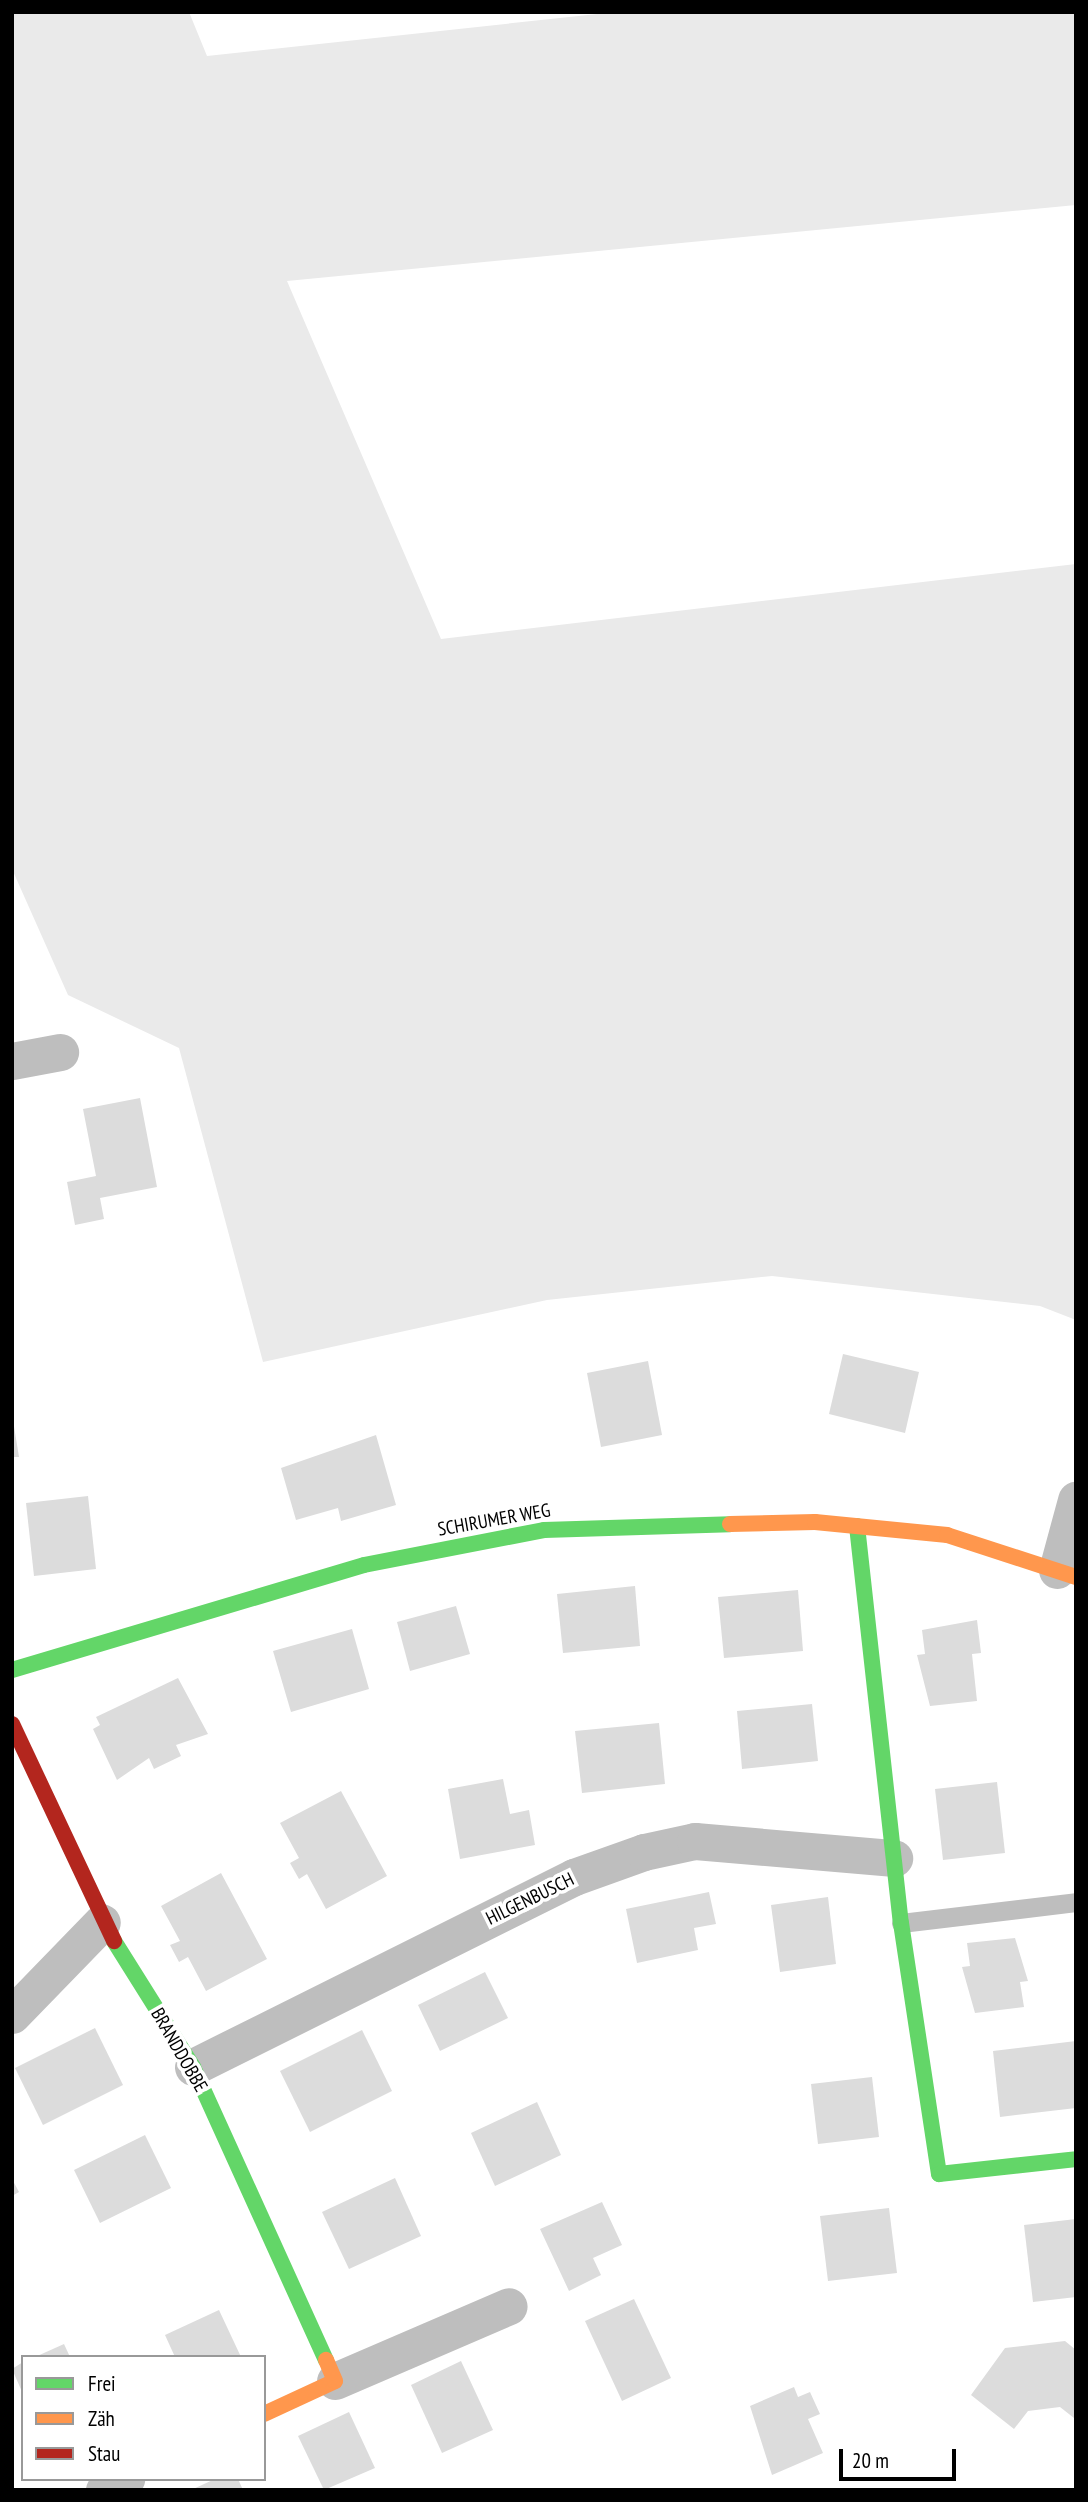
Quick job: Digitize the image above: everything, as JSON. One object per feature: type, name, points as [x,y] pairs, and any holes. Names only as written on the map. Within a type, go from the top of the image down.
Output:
[{"type":"street","points":[[12,1061],[60,1052]]},
{"type":"street","points":[[1066,1574],[1076,1500]]},
{"type":"street","name":"SCHIRUMER WEG","points":[[12,1670],[365,1565],[544,1530],[814,1522],[947,1535],[1066,1574]]},
{"type":"street","points":[[858,1526],[901,1923],[939,2174],[1076,2160]]},
{"type":"street","name":"BRANDDOBBE","points":[[12,1724],[102,1922],[193,2067],[335,2381]]},
{"type":"street","name":"HILGENBUSCH","points":[[193,2067],[574,1877],[644,1852],[695,1841],[894,1858]]},
{"type":"street","points":[[12,2015],[102,1922]]},
{"type":"street","points":[[266,2413],[509,2306]]},
{"type":"street","points":[[104,2490],[122,2481]]},
{"type":"lane","points":[[901,1923],[1076,1902]]},
{"type":"shaded area","points":[[12,12],[189,12],[207,56],[616,12],[1076,12],[1076,205],[287,281],[441,639],[1076,564],[1076,1320],[1040,1306],[772,1276],[547,1300],[263,1362],[179,1048],[68,995],[12,869]]},
{"type":"building","points":[[140,1098],[157,1187],[100,1198],[104,1219],[75,1225],[67,1182],[96,1176],[83,1109]]},
{"type":"building","points":[[843,1354],[919,1372],[905,1433],[829,1414]]},
{"type":"building","points":[[648,1361],[662,1435],[601,1447],[587,1373]]},
{"type":"building","points":[[12,1414],[19,1457],[12,1457]]},
{"type":"building","points":[[376,1435],[396,1505],[341,1521],[338,1508],[296,1520],[281,1468]]},
{"type":"building","points":[[88,1496],[96,1569],[34,1576],[26,1503]]},
{"type":"building","points":[[635,1586],[640,1646],[563,1653],[557,1594]]},
{"type":"building","points":[[798,1590],[803,1651],[724,1658],[718,1597]]},
{"type":"building","points":[[456,1606],[470,1654],[410,1671],[397,1622]]},
{"type":"building","points":[[977,1620],[981,1653],[972,1654],[977,1701],[930,1706],[917,1655],[925,1654],[922,1630]]},
{"type":"building","points":[[352,1629],[369,1689],[291,1712],[273,1651]]},
{"type":"building","points":[[178,1678],[208,1734],[176,1745],[181,1756],[154,1769],[149,1758],[117,1780],[93,1729],[100,1725],[96,1717]]},
{"type":"building","points":[[812,1704],[818,1761],[742,1769],[737,1711]]},
{"type":"building","points":[[659,1723],[665,1784],[582,1793],[575,1731]]},
{"type":"building","points":[[503,1779],[510,1814],[529,1810],[535,1845],[460,1859],[448,1789]]},
{"type":"building","points":[[997,1782],[1005,1853],[943,1860],[935,1789]]},
{"type":"building","points":[[341,1791],[387,1876],[326,1909],[307,1874],[299,1879],[290,1863],[299,1858],[280,1823]]},
{"type":"building","points":[[221,1873],[267,1959],[206,1991],[188,1957],[179,1962],[170,1945],[180,1941],[161,1906]]},
{"type":"building","points":[[709,1892],[716,1924],[694,1928],[698,1950],[637,1963],[626,1909]]},
{"type":"building","points":[[828,1897],[836,1964],[780,1972],[771,1905]]},
{"type":"building","points":[[1015,1938],[1028,1981],[1020,1982],[1024,2007],[975,2013],[962,1967],[970,1966],[967,1943]]},
{"type":"building","points":[[485,1972],[508,2018],[440,2051],[418,2005]]},
{"type":"building","points":[[95,2028],[123,2085],[43,2125],[15,2068]]},
{"type":"building","points":[[362,2030],[392,2091],[310,2132],[280,2071]]},
{"type":"building","points":[[1076,2041],[1076,2108],[1000,2117],[993,2051]]},
{"type":"building","points":[[872,2077],[879,2137],[818,2144],[811,2084]]},
{"type":"building","points":[[537,2102],[561,2155],[495,2186],[471,2133]]},
{"type":"building","points":[[145,2135],[171,2188],[100,2223],[74,2170]]},
{"type":"building","points":[[395,2178],[421,2236],[349,2269],[322,2212]]},
{"type":"building","points":[[12,2179],[19,2192],[12,2196]]},
{"type":"building","points":[[602,2202],[622,2245],[593,2258],[601,2275],[569,2291],[540,2229]]},
{"type":"building","points":[[889,2208],[897,2273],[828,2281],[820,2216]]},
{"type":"building","points":[[1076,2219],[1076,2297],[1033,2302],[1024,2225]]},
{"type":"building","points":[[634,2299],[671,2378],[622,2401],[585,2321]]},
{"type":"building","points":[[219,2310],[240,2355],[174,2355],[165,2335]]},
{"type":"building","points":[[1065,2341],[1076,2350],[1074,2418],[1060,2407],[1028,2411],[1014,2429],[971,2395],[1005,2348]]},
{"type":"building","points":[[64,2344],[69,2355],[39,2355]]},
{"type":"building","points":[[461,2361],[493,2430],[442,2453],[411,2385]]},
{"type":"building","points":[[21,2363],[21,2389],[12,2369]]},
{"type":"building","points":[[794,2387],[798,2397],[810,2392],[820,2414],[808,2419],[823,2453],[772,2475],[750,2406]]},
{"type":"building","points":[[349,2412],[375,2468],[324,2490],[298,2436]]},
{"type":"building","points":[[211,2481],[239,2481],[243,2490],[191,2490]]},
{"type":"traffic: fast","points":[[12,1670],[364,1565],[544,1530],[730,1524]]},
{"type":"traffic: fast","points":[[857,1526],[901,1923],[939,2174],[1076,2159]]},
{"type":"traffic: fast","points":[[114,1941],[193,2067],[326,2360]]},
{"type":"traffic: slow","points":[[730,1524],[815,1522],[947,1535],[1076,1577]]},
{"type":"traffic: slow","points":[[266,2413],[335,2381],[326,2360]]},
{"type":"traffic: jam","points":[[12,1724],[114,1941]]}]
